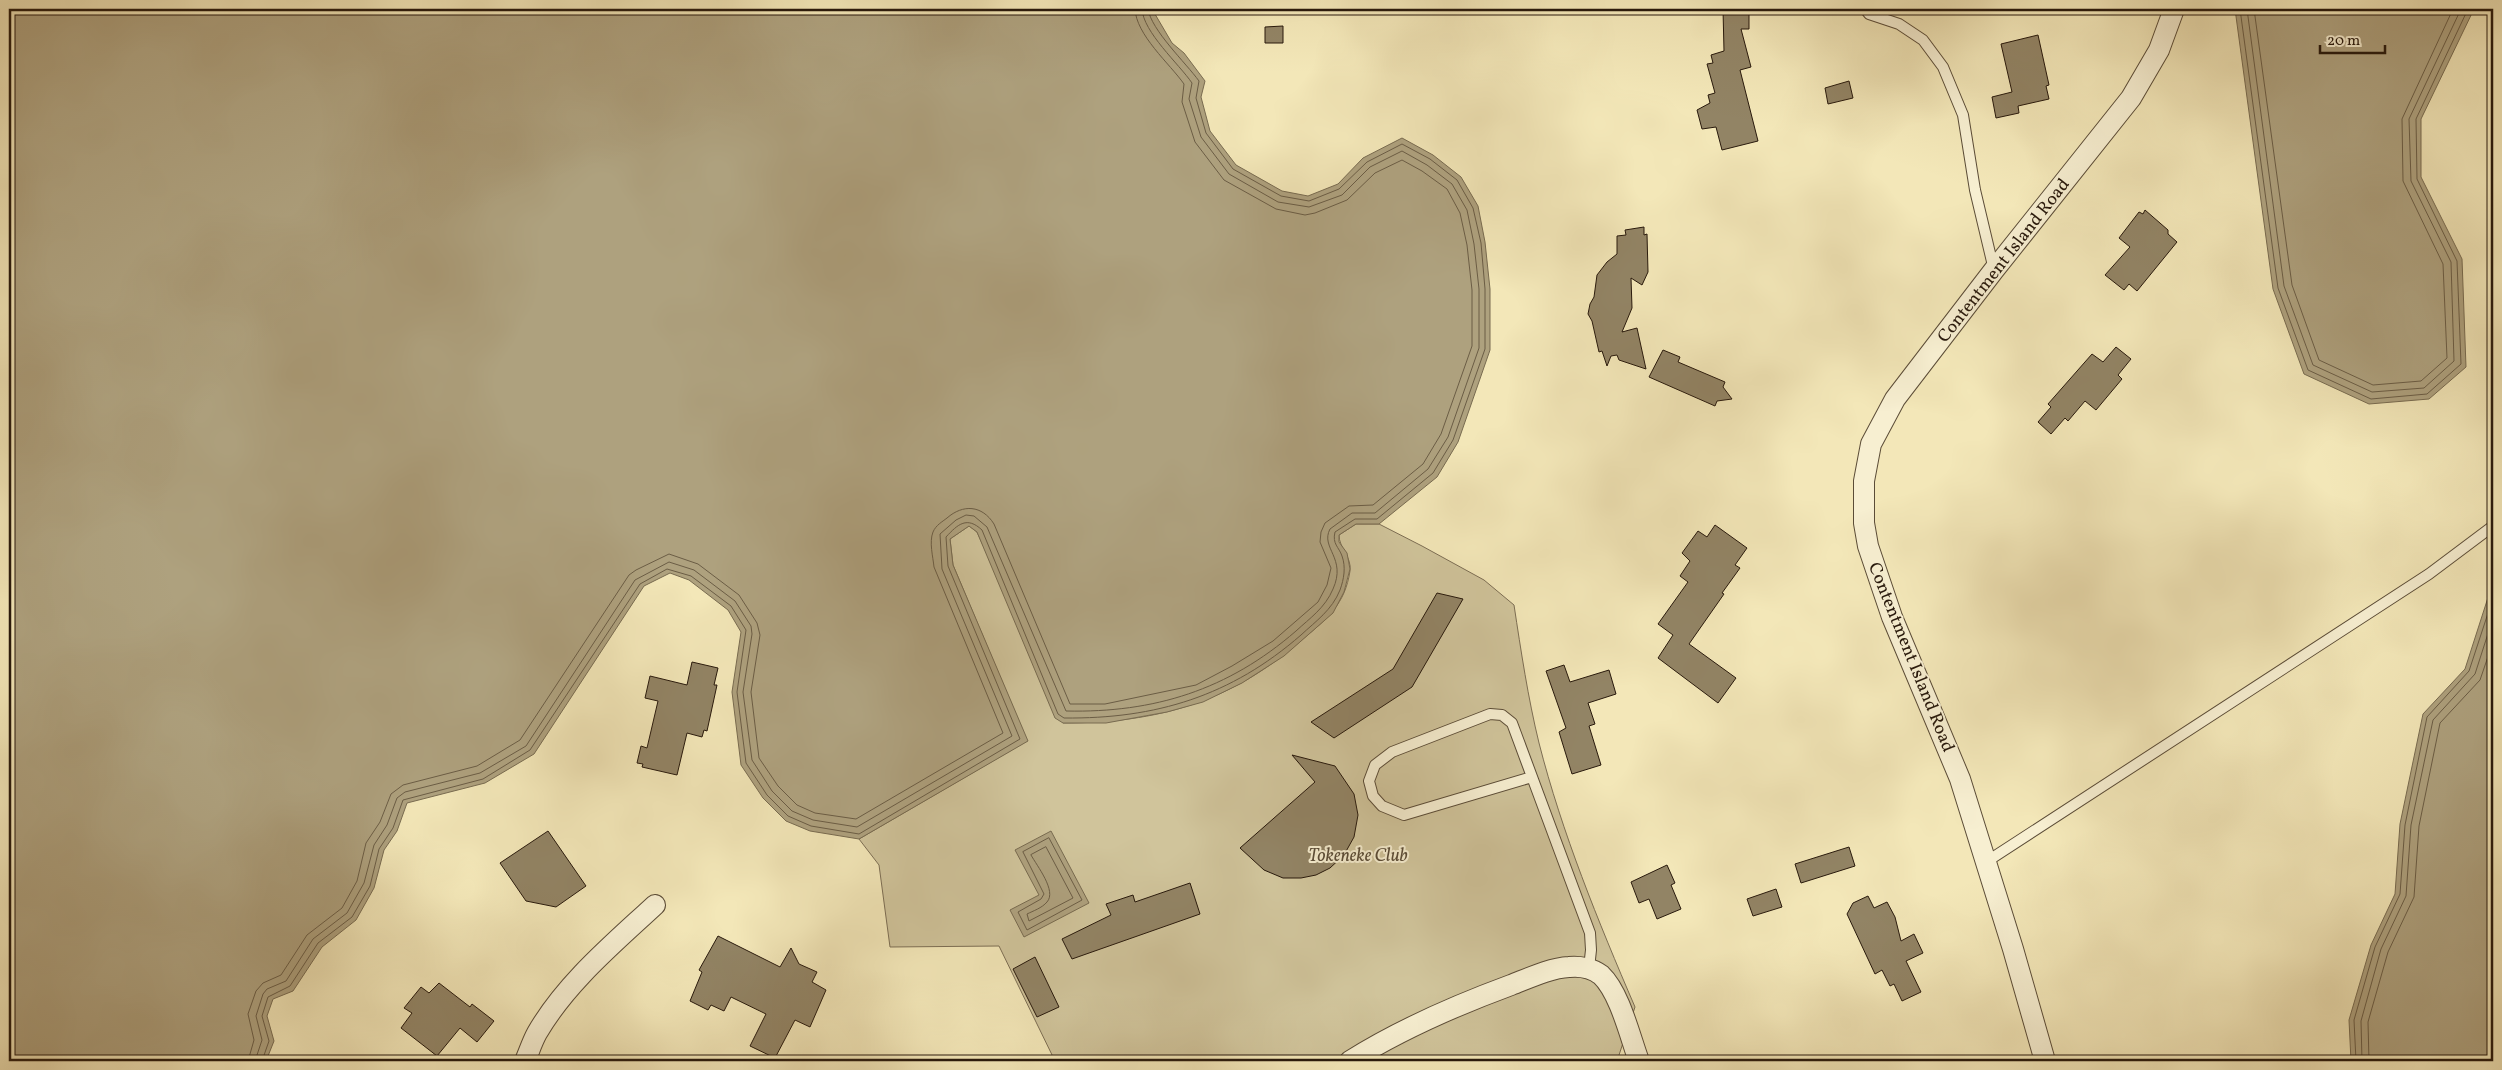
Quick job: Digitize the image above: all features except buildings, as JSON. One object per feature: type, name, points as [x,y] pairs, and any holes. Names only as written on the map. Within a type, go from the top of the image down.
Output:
[{"type":"street","name":"Contentment Island Road","points":[[2045,1061],[1960,779],[1892,617],[1868,546],[1862,501],[1871,444],[1894,399],[2131,98],[2159,50],[2174,9]]},
{"type":"street","points":[[525,1061],[537,1033],[569,991],[655,905]]},
{"type":"street","points":[[1350,1061],[1403,1030],[1468,1000],[1531,977],[1566,967],[1589,968],[1600,974],[1612,991],[1639,1061]]},
{"type":"lane","points":[[1865,9],[1868,14],[1899,24],[1923,40],[1943,67],[1963,115],[1975,190],[1994,270]]},
{"type":"lane","points":[[1986,862],[2429,574],[2493,526]]},
{"type":"lane","points":[[1532,777],[1404,815],[1382,806],[1373,796],[1369,781],[1375,765],[1392,752],[1490,714],[1502,715],[1512,723],[1590,933],[1589,968]]},
{"type":"green space","name":"Tokeneke Club","points":[[1356,524],[1379,524],[1422,546],[1484,580],[1514,605],[1531,709],[1548,777],[1582,876],[1635,1007],[1617,1061],[1055,1061],[999,946],[890,947],[879,865],[859,839],[1027,741],[953,565],[950,539],[969,526],[977,532],[1063,723],[1098,722],[1131,719],[1162,713],[1192,704],[1221,693],[1277,660],[1321,624],[1340,601],[1348,583],[1350,566],[1339,535]]},
{"type":"water","points":[[9,9],[1152,9],[1172,43],[1184,53],[1205,81],[1201,97],[1210,131],[1236,165],[1282,191],[1308,196],[1338,184],[1363,158],[1402,138],[1433,155],[1461,177],[1478,206],[1485,242],[1490,289],[1490,350],[1458,442],[1437,477],[1379,524],[1356,524],[1339,535],[1339,542],[1347,553],[1350,569],[1344,592],[1333,613],[1284,656],[1242,683],[1203,702],[1167,712],[1106,723],[1063,723],[1055,718],[977,532],[969,526],[950,539],[953,565],[1028,741],[859,839],[810,831],[786,821],[763,798],[741,765],[732,692],[741,632],[728,610],[689,580],[670,573],[644,586],[534,754],[485,783],[407,803],[397,831],[384,850],[374,888],[356,920],[322,947],[293,991],[273,999],[267,1016],[274,1041],[266,1061],[9,1061]]},
{"type":"water","points":[[2235,9],[2474,9],[2421,119],[2421,177],[2462,259],[2466,367],[2429,399],[2369,404],[2304,374],[2273,289]]},
{"type":"water","points":[[2493,582],[2493,1061],[2351,1061],[2349,1020],[2371,945],[2395,894],[2400,824],[2423,714],[2465,669]]},
{"type":"water","points":[[1051,831],[1089,903],[1024,937],[1010,910],[1039,895],[1015,850]]}]
